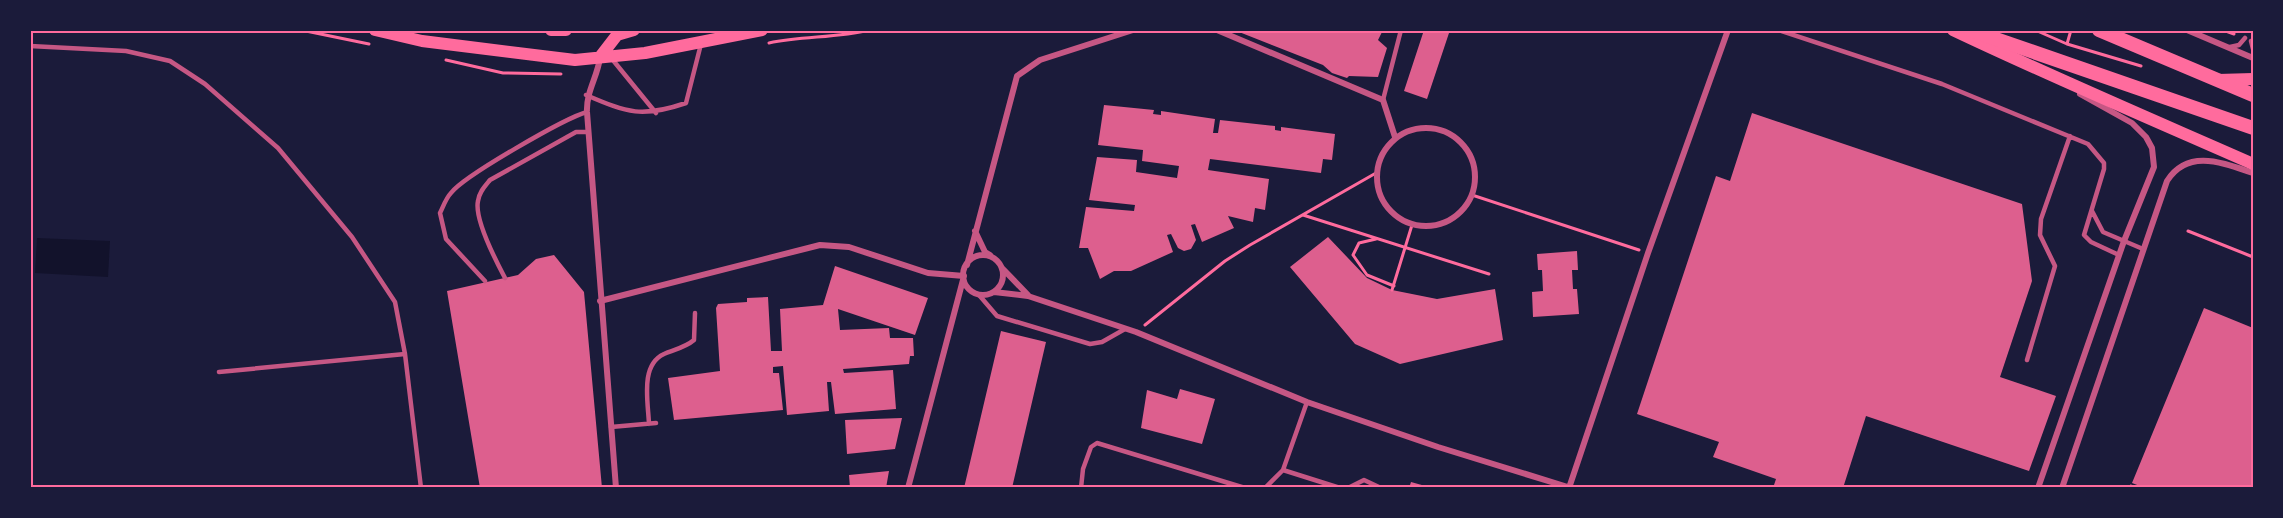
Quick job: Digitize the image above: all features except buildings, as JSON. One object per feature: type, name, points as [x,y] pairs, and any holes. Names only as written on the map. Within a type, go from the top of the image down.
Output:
[{"type":"main road","points":[[375,30],[422,41],[526,56],[575,60],[701,44],[762,30]]},
{"type":"main road","points":[[551,30],[566,30]]},
{"type":"main road","points":[[605,57],[617,34],[634,30]]},
{"type":"main road","points":[[1953,30],[2038,70],[2253,164]]},
{"type":"main road","points":[[1970,30],[2253,128]]},
{"type":"main road","points":[[2099,30],[2253,95]]},
{"type":"main road","points":[[2216,80],[2253,79]]},
{"type":"street","points":[[908,488],[1017,76],[1040,60],[1133,30]]},
{"type":"street","points":[[1217,30],[1383,100],[1395,137]]},
{"type":"street","points":[[964,276],[968,287],[979,295],[994,292],[1028,296],[1136,332],[1307,402],[1456,453],[1570,488],[1648,253],[1728,30]]},
{"type":"street","points":[[2187,30],[2253,58]]},
{"type":"street","points":[[2207,39],[2208,30]]},
{"type":"street","points":[[605,57],[586,94],[586,112],[616,488]]},
{"type":"street","points":[[2038,70],[2132,123],[2150,142],[2154,157],[2152,174],[2124,241],[2038,488]]},
{"type":"street","points":[[1429,127],[1444,130],[1458,138],[1467,149],[1474,165],[1476,180],[1472,195],[1464,209],[1452,219],[1438,225],[1412,225],[1394,215],[1384,203],[1378,189],[1376,173],[1380,158],[1395,137],[1413,128],[1429,127]]},
{"type":"street","points":[[2062,488],[2167,181],[2178,168],[2198,160],[2219,162],[2253,173]]},
{"type":"street","points":[[975,231],[985,252],[995,259],[1028,296]]},
{"type":"street","points":[[600,301],[820,245],[849,247],[928,273],[964,276]]},
{"type":"street","points":[[967,266],[979,256],[995,259]]},
{"type":"street","points":[[994,292],[1003,277],[1001,266]]},
{"type":"lane","points":[[1383,100],[1401,30]]},
{"type":"lane","points":[[1778,30],[1942,84],[2088,144],[2104,163],[2084,235],[2091,242],[2119,255]]},
{"type":"lane","points":[[2227,47],[2239,45],[2245,38]]},
{"type":"lane","points":[[2251,40],[2253,49]]},
{"type":"lane","points":[[586,94],[621,110],[656,113],[686,103],[701,44]]},
{"type":"lane","points":[[30,46],[126,51],[170,61],[205,84],[278,148],[352,237],[395,302],[405,354],[421,488]]},
{"type":"lane","points":[[605,57],[656,113]]},
{"type":"lane","points":[[485,281],[446,238],[440,213],[451,192],[474,175],[556,125],[586,112]]},
{"type":"lane","points":[[505,278],[480,218],[477,201],[482,190],[490,180],[576,132],[588,132]]},
{"type":"lane","points":[[2027,360],[2055,266],[2040,235],[2041,219],[2070,136]]},
{"type":"lane","points":[[2092,211],[2103,232],[2143,249]]},
{"type":"lane","points":[[979,295],[997,316],[1090,344],[1102,342],[1125,329]]},
{"type":"lane","points":[[649,424],[648,370],[652,361],[694,340],[695,313]]},
{"type":"lane","points":[[219,372],[405,354]]},
{"type":"lane","points":[[1265,488],[1283,470],[1307,402]]},
{"type":"lane","points":[[611,427],[656,423]]},
{"type":"lane","points":[[1081,488],[1083,469],[1091,447],[1105,444],[1245,488]]},
{"type":"lane","points":[[1283,470],[1340,488]]},
{"type":"lane","points":[[1348,488],[1364,480],[1381,488]]},
{"type":"path","points":[[2035,30],[2067,44]]},
{"type":"path","points":[[1136,332],[1225,261],[1376,173]]},
{"type":"path","points":[[1472,195],[1648,253]]},
{"type":"path","points":[[1303,215],[1489,274]]},
{"type":"path","points":[[1380,239],[1359,243],[1353,255],[1367,275],[1393,288],[1412,225]]},
{"type":"path","points":[[2188,231],[2253,257]]},
{"type":"shaded area","points":[[37,238],[110,241],[108,277],[35,273]]}]
